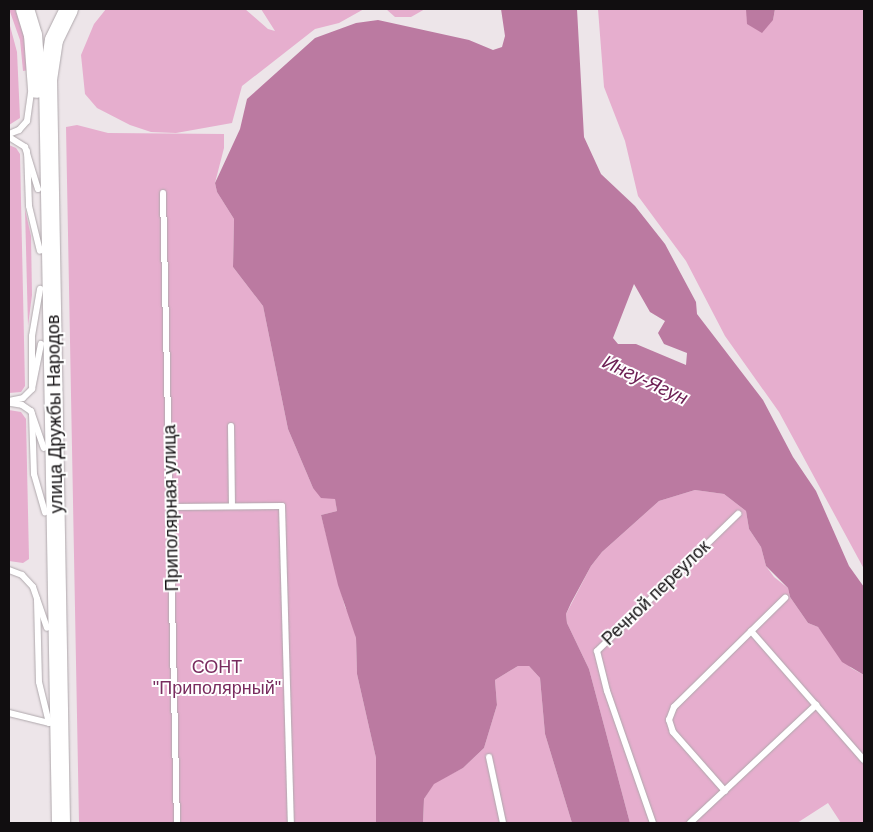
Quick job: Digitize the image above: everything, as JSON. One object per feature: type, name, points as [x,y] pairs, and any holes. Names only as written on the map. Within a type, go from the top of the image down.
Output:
[{"type":"main road","name":"улица Дружбы Народов","points":[[25,9],[34,35],[37,74],[49,723],[49,823]]},
{"type":"main road","name":"улица Дружбы Народов","points":[[60,823],[48,80],[54,40],[69,9]]},
{"type":"lane","points":[[9,134],[19,130],[27,121],[29,98],[37,74]]},
{"type":"lane","points":[[9,137],[20,142],[27,151],[38,189]]},
{"type":"lane","points":[[27,151],[29,206],[40,251]]},
{"type":"lane","name":"Приполярная улица","points":[[163,193],[172,507],[178,823]]},
{"type":"lane","points":[[32,386],[32,336],[40,289]]},
{"type":"lane","points":[[9,402],[22,398],[32,386],[42,344]]},
{"type":"lane","points":[[9,402],[26,407],[32,414],[44,448]]},
{"type":"lane","points":[[32,414],[34,474],[45,512]]},
{"type":"lane","points":[[231,426],[232,505]]},
{"type":"lane","points":[[172,507],[282,506],[291,823]]},
{"type":"lane","name":"Речной переулок","points":[[653,823],[607,691],[597,651],[738,514]]},
{"type":"lane","points":[[9,570],[28,580],[37,598],[47,628]]},
{"type":"lane","points":[[9,713],[49,723],[40,682],[37,598]]},
{"type":"lane","points":[[725,791],[673,732],[669,720],[674,707],[784,598]]},
{"type":"lane","points":[[751,631],[864,760]]},
{"type":"lane","points":[[690,823],[816,705]]},
{"type":"lane","points":[[489,757],[503,823]]},
{"type":"green space","points":[[9,9],[15,9],[18,15],[27,43],[29,70],[23,71],[20,40]]},
{"type":"green space","points":[[106,9],[245,9],[268,29],[275,31],[261,9],[364,9],[339,23],[315,29],[242,86],[232,123],[176,133],[151,132],[130,125],[97,108],[85,94],[81,55],[94,24]]},
{"type":"green space","points":[[386,9],[425,9],[411,17],[395,17]]},
{"type":"green space","points":[[598,9],[746,9],[773,20],[775,9],[864,9],[864,569],[779,412],[725,336],[686,261],[638,196],[625,141],[604,87]]},
{"type":"green space","points":[[9,22],[17,52],[20,118],[9,125]]},
{"type":"green space","name":"СОНТ \"Приполярный\"","points":[[77,125],[108,133],[224,134],[224,148],[215,183],[217,192],[234,219],[233,267],[263,306],[288,429],[313,488],[335,498],[337,511],[321,515],[345,607],[352,620],[356,638],[357,674],[376,758],[376,823],[79,823],[66,127]]},
{"type":"green space","points":[[9,145],[16,148],[20,154],[25,386],[21,392],[9,393]]},
{"type":"green space","points":[[25,209],[31,236],[32,295],[28,326]]},
{"type":"green space","points":[[9,410],[21,412],[26,419],[29,559],[23,563],[9,561]]},
{"type":"green space","points":[[695,490],[724,494],[746,511],[749,529],[761,547],[766,566],[774,577],[788,588],[790,597],[808,623],[818,627],[851,668],[864,675],[864,823],[841,823],[828,803],[797,823],[630,823],[589,669],[567,623],[566,614],[591,566],[602,552],[659,501]]},
{"type":"green space","points":[[518,666],[529,666],[540,678],[545,734],[572,823],[423,823],[424,799],[434,783],[463,768],[484,748],[497,705],[495,680]]},
{"type":"water","name":"Ингу-Ягун","points":[[501,9],[577,9],[584,137],[601,174],[635,206],[665,244],[696,302],[697,314],[763,400],[793,457],[816,491],[849,566],[864,587],[864,675],[842,662],[818,627],[808,623],[790,597],[788,588],[766,566],[761,547],[749,529],[746,511],[724,494],[695,490],[659,501],[602,552],[591,566],[566,614],[567,623],[589,669],[630,823],[572,823],[545,734],[540,678],[529,666],[518,666],[495,680],[497,705],[484,748],[463,768],[434,784],[424,799],[423,823],[376,823],[376,758],[357,674],[356,638],[338,585],[321,515],[337,511],[335,499],[321,498],[313,488],[288,429],[263,306],[233,267],[234,219],[217,192],[215,183],[240,129],[247,99],[315,38],[356,23],[378,20],[469,40],[493,50],[502,47],[505,36]],"holes":[[[634,284],[650,312],[665,321],[658,333],[664,344],[687,353],[686,365],[636,344],[618,344],[613,338]]]},
{"type":"water","points":[[746,9],[775,9],[773,20],[762,33],[747,24]]}]
